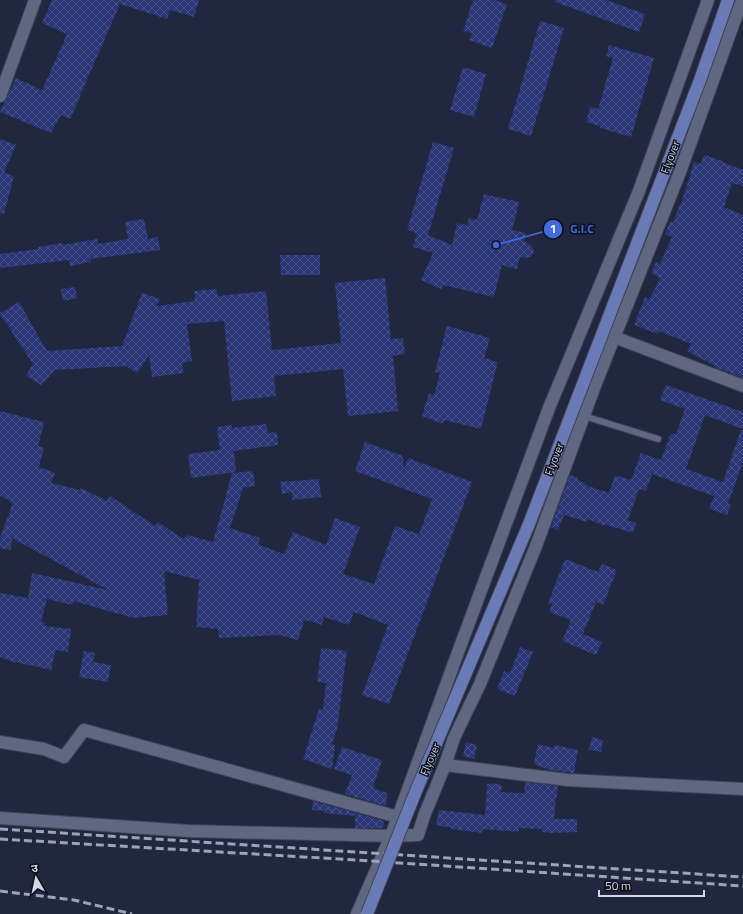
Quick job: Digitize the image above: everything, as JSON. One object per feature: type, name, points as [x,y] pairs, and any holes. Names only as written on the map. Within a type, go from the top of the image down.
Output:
[{"type":"main road","name":"Flyover","points":[[367,914],[416,791],[529,524],[700,80],[728,0]]},
{"type":"street","points":[[0,96],[35,0]]},
{"type":"street","points":[[356,914],[391,836],[456,655],[549,408],[639,191],[708,0]]},
{"type":"street","points":[[0,818],[188,831],[391,836],[418,835],[424,816],[446,765],[454,738],[480,684],[536,546],[614,337],[680,172],[742,0]]},
{"type":"street","points":[[614,337],[743,386]]},
{"type":"street","points":[[0,742],[44,749],[64,757],[84,730],[398,817]]},
{"type":"street","points":[[446,765],[568,780],[743,789]]},
{"type":"lane","points":[[584,416],[658,439]]},
{"type":"building","points":[[52,0],[199,0],[194,17],[170,10],[167,19],[120,4],[70,119],[61,115],[51,133],[0,112],[16,78],[42,90],[67,34],[42,23]]},
{"type":"building","points":[[473,0],[494,0],[507,4],[492,48],[469,40],[472,33],[463,31]]},
{"type":"building","points":[[555,0],[606,0],[645,14],[639,32],[555,2]]},
{"type":"building","points":[[540,21],[564,28],[531,136],[508,129]]},
{"type":"building","points":[[609,45],[654,58],[631,137],[600,128],[600,126],[586,122],[590,107],[598,109],[613,58],[606,56]]},
{"type":"building","points":[[463,67],[486,74],[474,117],[450,110]]},
{"type":"building","points":[[0,139],[16,145],[4,173],[14,176],[4,214],[0,213]]},
{"type":"building","points":[[433,142],[454,148],[428,235],[452,245],[457,223],[467,225],[469,218],[477,220],[484,194],[519,202],[512,230],[526,233],[524,241],[532,246],[534,251],[532,256],[527,258],[520,257],[517,269],[502,265],[494,297],[443,285],[441,289],[421,280],[433,253],[413,247],[417,233],[407,230]]},
{"type":"building","points":[[704,155],[743,170],[743,186],[732,183],[724,207],[743,215],[743,378],[715,367],[687,351],[691,344],[659,331],[658,334],[634,325],[645,297],[650,299],[660,278],[651,273],[656,262],[660,264],[672,237],[665,234],[670,222],[673,223],[681,204],[694,162],[701,164]]},
{"type":"building","points":[[144,219],[148,239],[158,237],[160,250],[90,259],[91,262],[70,266],[69,260],[0,268],[0,254],[38,249],[38,247],[62,243],[63,245],[97,239],[98,244],[128,239],[125,222]]},
{"type":"building","points":[[280,255],[320,255],[320,275],[281,275]]},
{"type":"building","points":[[385,278],[391,339],[403,338],[405,354],[393,356],[398,411],[348,416],[343,369],[274,376],[276,396],[232,401],[224,321],[187,324],[192,361],[182,363],[184,373],[152,377],[149,355],[137,373],[126,366],[55,370],[41,385],[26,376],[33,364],[0,314],[19,302],[47,351],[122,346],[142,293],[160,299],[157,306],[195,301],[194,291],[217,289],[218,296],[266,291],[272,350],[341,343],[335,283]]},
{"type":"building","points":[[75,287],[77,298],[63,301],[61,289]]},
{"type":"building","points":[[447,326],[490,338],[484,358],[498,362],[481,429],[444,420],[443,424],[422,416],[429,393],[434,395],[440,373],[435,372]]},
{"type":"building","points":[[666,385],[743,412],[743,429],[705,415],[686,469],[723,482],[741,430],[743,430],[743,462],[728,504],[731,505],[727,515],[709,509],[714,496],[652,474],[646,491],[639,489],[628,520],[636,523],[633,533],[604,524],[604,526],[588,519],[587,522],[564,515],[558,530],[551,527],[570,475],[578,478],[577,480],[586,483],[585,485],[609,493],[615,475],[631,480],[641,453],[661,460],[671,433],[676,434],[685,409],[660,400]]},
{"type":"building","points":[[0,411],[44,422],[38,446],[44,448],[39,467],[55,473],[51,483],[80,490],[81,488],[107,501],[110,496],[155,526],[158,522],[183,539],[187,535],[213,542],[232,473],[253,471],[255,486],[243,488],[230,528],[260,538],[258,544],[284,554],[293,532],[326,545],[335,518],[360,527],[343,574],[374,584],[395,526],[419,534],[432,499],[355,471],[365,442],[403,456],[404,469],[408,458],[472,482],[389,704],[362,695],[388,625],[354,612],[349,625],[324,617],[322,625],[306,620],[304,621],[298,640],[279,635],[219,638],[218,629],[196,627],[199,580],[164,571],[168,615],[133,618],[74,601],[72,605],[47,599],[41,622],[45,623],[45,626],[71,629],[68,652],[56,650],[51,670],[16,663],[0,657],[0,593],[28,598],[32,573],[108,590],[12,538],[11,550],[0,548],[0,538],[12,502],[0,496]]},
{"type":"building","points":[[266,424],[268,433],[277,432],[278,445],[234,451],[236,472],[191,478],[188,454],[220,450],[217,427],[232,425],[232,428]]},
{"type":"building","points":[[319,479],[321,497],[292,500],[292,492],[282,494],[280,482]]},
{"type":"building","points":[[565,559],[598,572],[602,564],[617,570],[603,605],[596,602],[583,634],[602,642],[596,655],[562,641],[571,620],[549,612],[552,604],[548,603]]},
{"type":"building","points":[[520,647],[533,652],[515,696],[497,689],[504,671],[510,673]]},
{"type":"building","points":[[321,648],[347,651],[337,729],[332,744],[335,745],[332,769],[303,759],[319,709],[323,710],[326,683],[317,682]]},
{"type":"building","points":[[84,651],[95,653],[93,662],[111,665],[108,682],[79,677]]},
{"type":"building","points":[[592,737],[603,740],[601,752],[589,750]]},
{"type":"building","points":[[466,742],[477,745],[474,759],[463,756]]},
{"type":"building","points":[[538,744],[554,748],[555,745],[578,750],[574,773],[550,770],[534,764]]},
{"type":"building","points":[[342,747],[382,760],[373,788],[387,793],[386,806],[345,794],[352,775],[334,769]]},
{"type":"building","points":[[525,782],[558,786],[554,819],[577,819],[577,832],[553,833],[542,832],[542,829],[519,828],[519,832],[483,829],[482,833],[436,825],[439,810],[485,815],[487,784],[491,783],[502,785],[501,792],[524,793]]},
{"type":"building","points":[[313,801],[384,821],[383,828],[355,828],[355,816],[324,813],[325,811],[312,810]]},
{"type":"railway","points":[[0,829],[743,877]]},
{"type":"railway","points":[[0,839],[356,860],[743,886]]},
{"type":"railway","points":[[0,891],[74,900],[132,914]]},
{"type":"place","name":"G.I.C","points":[[496,245]]}]
